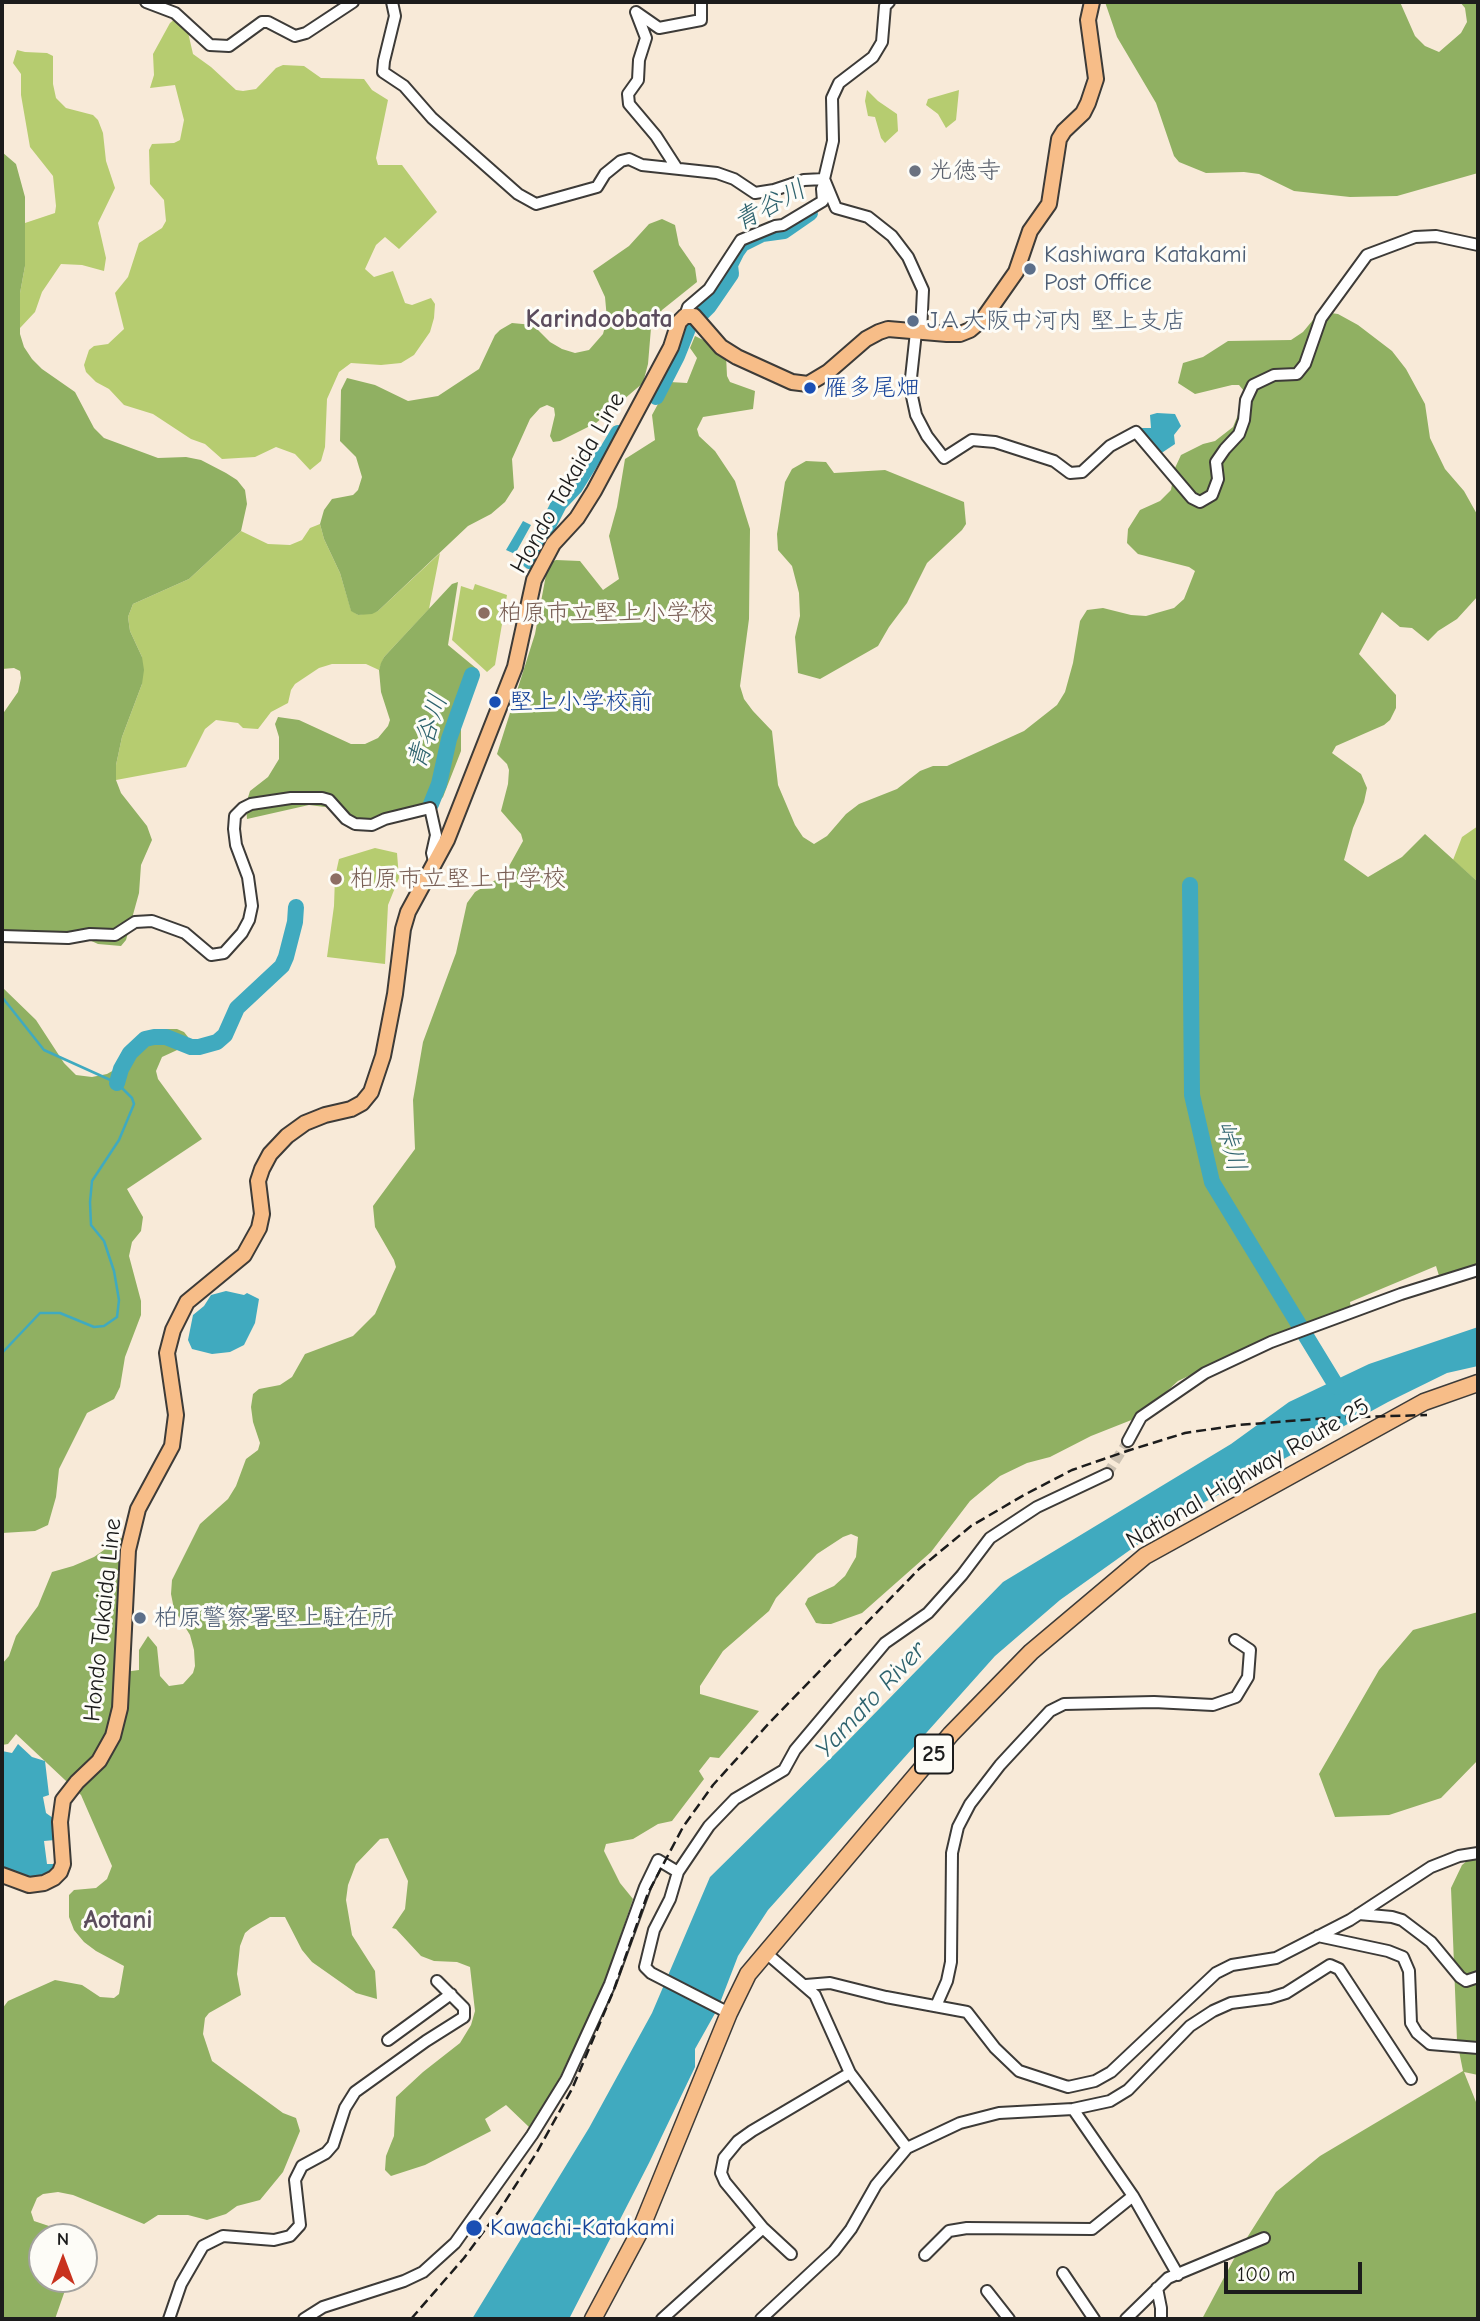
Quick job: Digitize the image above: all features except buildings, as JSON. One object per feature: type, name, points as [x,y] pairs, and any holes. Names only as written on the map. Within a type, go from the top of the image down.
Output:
[{"type":"highway","name":"National Highway Route 25","points":[[593,2319],[645,2219],[722,2010],[765,1952],[951,1734],[1031,1652],[1144,1556],[1412,1408],[1478,1382]]},
{"type":"main road","points":[[693,318],[721,347],[737,357],[800,384],[817,380],[866,339],[888,329],[960,334],[970,330],[983,319],[1016,272],[1030,231],[1049,204],[1059,139],[1063,131],[1083,113],[1096,79],[1088,29],[1090,4]]},
{"type":"main road","name":"Hondo Takaida Line","points":[[2,1875],[29,1885],[44,1883],[60,1872],[63,1800],[99,1761],[113,1736],[120,1708],[128,1550],[138,1509],[172,1446],[176,1415],[167,1353],[173,1331],[187,1302],[244,1255],[259,1228],[262,1214],[258,1181],[271,1154],[287,1136],[305,1123],[351,1109],[362,1103],[371,1092],[383,1056],[406,921],[435,865],[474,776],[515,667],[534,580],[553,544],[577,518],[594,491],[671,347],[679,322],[693,318]]},
{"type":"street","points":[[146,2],[175,13],[210,45],[229,46],[262,22],[268,22],[295,36],[306,33],[353,2]]},
{"type":"street","points":[[392,2],[395,16],[383,72],[404,86],[432,118],[518,194],[536,204],[597,187],[605,174],[621,161],[629,159],[642,165],[718,173],[734,179],[755,193],[804,180],[825,180]]},
{"type":"street","points":[[676,167],[656,136],[629,104],[628,94],[638,80],[639,60],[646,38],[636,12],[659,28],[701,20],[701,2]]},
{"type":"street","points":[[693,318],[688,307],[709,289],[741,240],[783,225],[823,201],[822,189],[833,141],[832,98],[839,83],[873,57],[882,42],[885,6],[889,2]]},
{"type":"street","points":[[825,180],[836,208],[868,218],[892,236],[908,257],[923,290],[910,387],[916,415],[927,436],[944,458],[972,440],[995,442],[1054,461],[1070,473],[1082,472],[1110,446],[1136,432],[1192,498],[1200,502],[1212,495],[1218,479],[1216,462],[1239,434],[1246,400],[1253,385],[1266,377],[1297,374],[1306,364],[1321,318],[1367,255],[1415,237],[1436,236],[1478,245]]},
{"type":"street","points":[[2,936],[68,938],[90,934],[115,935],[135,922],[152,921],[185,933],[211,955],[224,953],[242,933],[252,906],[248,877],[236,845],[234,828],[235,816],[251,804],[291,798],[329,800],[346,819],[355,824],[372,825],[385,819],[430,808],[436,835],[432,853],[435,865]]},
{"type":"street","points":[[1128,1441],[1142,1417],[1205,1373],[1271,1342],[1401,1294],[1478,1270]]},
{"type":"street","points":[[722,2010],[651,1973],[645,1967],[654,1930],[670,1899],[678,1872],[709,1826],[735,1799],[784,1770],[794,1750],[885,1643],[928,1613],[990,1538],[1037,1507],[1107,1474]]},
{"type":"street","points":[[936,2006],[947,1981],[951,1962],[952,1853],[958,1827],[970,1804],[1000,1765],[1050,1711],[1064,1704],[1153,1702],[1213,1705],[1236,1697],[1248,1676],[1250,1650],[1235,1640]]},
{"type":"street","points":[[806,1985],[830,1983],[967,2012],[995,2048],[1019,2071],[1068,2087],[1095,2081],[1111,2072],[1216,1973],[1232,1965],[1276,1958],[1359,1914],[1430,1867],[1459,1856],[1478,1853]]},
{"type":"street","points":[[304,2319],[323,2307],[404,2281],[423,2272],[455,2243],[532,2134],[566,2080],[610,1984],[657,1860],[678,1872]]},
{"type":"street","points":[[1359,1914],[1402,1920],[1430,1942],[1466,1982],[1478,1977]]},
{"type":"street","points":[[1318,1936],[1388,1951],[1403,1957],[1409,1971],[1411,2023],[1417,2033],[1430,2043],[1478,2048]]},
{"type":"street","points":[[765,1952],[815,1995],[850,2073],[907,2148]]},
{"type":"street","points":[[761,2319],[834,2251],[851,2229],[876,2185],[907,2148],[960,2123],[999,2113],[1073,2109],[1110,2101],[1128,2090],[1190,2026],[1213,2011],[1231,2003],[1286,1993],[1329,1965],[1339,1969],[1411,2079]]},
{"type":"street","points":[[169,2319],[181,2284],[203,2246],[223,2236],[274,2240],[290,2236],[300,2225],[295,2180],[302,2166],[326,2153],[333,2145],[345,2108],[355,2092],[464,2017],[464,2008],[437,1980]]},
{"type":"street","points":[[388,2040],[451,1994]]},
{"type":"street","points":[[791,2254],[763,2228],[725,2182],[721,2174],[724,2158],[738,2140],[850,2073]]},
{"type":"street","points":[[1073,2109],[1133,2196],[1178,2275]]},
{"type":"street","points":[[925,2255],[949,2231],[967,2228],[1092,2229],[1133,2196]]},
{"type":"street","points":[[662,2319],[763,2228]]},
{"type":"street","points":[[1126,2319],[1168,2278],[1264,2238]]},
{"type":"street","points":[[1063,2273],[1094,2319]]},
{"type":"street","points":[[1157,2288],[1161,2319]]},
{"type":"street","points":[[987,2291],[1009,2319]]},
{"type":"green space","points":[[1105,2],[1400,2],[1415,36],[1425,46],[1439,52],[1461,33],[1467,22],[1465,8],[1460,2],[1478,2],[1478,173],[1397,196],[1350,197],[1294,191],[1259,174],[1206,173],[1179,162],[1174,156],[1156,103],[1117,37]]},
{"type":"green space","points":[[176,18],[187,28],[193,54],[236,90],[256,89],[276,68],[283,65],[304,66],[321,78],[364,79],[372,90],[388,100],[376,158],[378,165],[402,165],[437,212],[399,249],[385,237],[376,245],[365,269],[374,277],[393,271],[405,303],[412,305],[431,298],[435,304],[430,332],[414,355],[401,363],[351,363],[339,372],[327,399],[325,447],[321,461],[310,470],[295,454],[276,447],[255,457],[222,459],[205,444],[191,439],[153,414],[124,405],[109,389],[86,372],[84,365],[89,350],[94,346],[108,344],[124,329],[115,293],[128,277],[139,243],[162,228],[166,221],[164,200],[150,184],[149,150],[152,144],[174,143],[180,140],[184,120],[175,85],[150,88],[154,75],[153,54],[170,23]]},
{"type":"green space","points":[[17,50],[53,56],[56,98],[66,108],[93,115],[98,120],[103,133],[106,161],[115,188],[98,223],[106,258],[104,271],[82,265],[61,264],[42,292],[35,312],[20,328],[25,223],[55,213],[56,206],[53,176],[30,147],[21,95],[21,74],[13,63]]},
{"type":"green space","points":[[867,90],[897,114],[898,131],[885,143],[875,117],[868,116],[865,101]]},
{"type":"green space","points":[[959,90],[956,120],[946,128],[938,114],[926,105],[928,99]]},
{"type":"green space","points":[[2,152],[16,164],[25,197],[25,266],[20,293],[20,334],[32,359],[75,392],[94,428],[104,438],[158,458],[186,457],[201,460],[237,480],[245,490],[247,504],[241,531],[189,579],[133,604],[128,617],[130,631],[142,657],[144,670],[142,684],[122,737],[116,780],[121,793],[147,826],[152,840],[141,865],[139,893],[126,940],[121,946],[98,944],[85,938],[2,940],[2,715],[18,692],[21,678],[20,671],[14,668],[2,669]]},
{"type":"green space","points":[[662,219],[675,225],[679,245],[695,268],[697,282],[662,310],[651,328],[648,364],[643,383],[596,423],[560,441],[553,442],[550,436],[554,408],[547,405],[540,408],[530,419],[512,459],[514,488],[505,502],[491,514],[468,526],[378,611],[358,615],[351,611],[340,573],[320,524],[324,510],[332,499],[353,495],[358,490],[362,477],[356,457],[340,441],[341,390],[347,378],[375,385],[408,401],[438,396],[479,369],[495,335],[512,323],[533,325],[550,342],[562,349],[575,353],[589,350],[603,334],[607,319],[605,297],[593,271],[629,246],[649,224]]},
{"type":"green space","points":[[1324,312],[1338,314],[1358,325],[1392,351],[1406,369],[1425,404],[1430,438],[1445,469],[1464,491],[1478,516],[1478,596],[1457,619],[1428,641],[1412,628],[1400,627],[1382,612],[1359,654],[1396,695],[1396,708],[1384,725],[1336,746],[1332,753],[1361,774],[1367,788],[1344,860],[1368,877],[1402,857],[1425,834],[1478,882],[1478,1264],[1440,1279],[1436,1266],[1350,1302],[1351,1309],[1233,1355],[1178,1381],[1139,1417],[1000,1476],[970,1501],[931,1552],[862,1613],[831,1624],[816,1623],[805,1604],[808,1598],[834,1586],[845,1576],[856,1557],[858,1537],[851,1534],[843,1537],[817,1554],[776,1598],[769,1611],[723,1651],[700,1686],[700,1694],[759,1711],[719,1758],[710,1757],[699,1771],[704,1779],[672,1821],[658,1824],[633,1839],[606,1844],[604,1851],[620,1883],[633,1899],[603,1987],[556,2085],[529,2127],[506,2105],[485,2119],[491,2131],[425,2165],[391,2176],[385,2170],[386,2156],[394,2136],[396,2097],[460,2043],[471,2025],[475,2011],[470,1967],[421,1956],[392,1928],[405,1909],[408,1881],[388,1838],[380,1839],[356,1864],[346,1900],[352,1935],[375,1971],[377,1999],[356,1993],[312,1962],[302,1950],[285,1917],[270,1917],[251,1928],[245,1933],[240,1946],[237,1974],[241,1995],[209,2013],[205,2018],[203,2034],[212,2061],[283,2113],[296,2118],[300,2131],[283,2172],[260,2200],[237,2206],[226,2214],[207,2220],[188,2215],[158,2215],[144,2224],[73,2195],[58,2192],[43,2194],[37,2198],[31,2212],[34,2221],[40,2223],[28,2223],[28,2293],[64,2293],[55,2319],[2,2319],[2,2009],[8,2001],[55,1980],[82,1985],[100,1997],[114,1998],[119,1994],[124,1966],[96,1951],[74,1930],[69,1917],[69,1895],[74,1890],[96,1888],[107,1879],[112,1866],[81,1795],[16,1734],[8,1744],[2,1745],[2,1664],[9,1656],[16,1636],[38,1606],[52,1572],[94,1557],[121,1538],[127,1540],[117,1673],[139,1670],[139,1650],[148,1636],[157,1647],[160,1676],[169,1686],[183,1684],[193,1673],[194,1650],[190,1635],[174,1609],[172,1580],[200,1524],[228,1499],[246,1459],[258,1450],[260,1443],[251,1407],[253,1394],[259,1389],[280,1385],[292,1377],[305,1354],[353,1336],[375,1314],[396,1267],[375,1227],[373,1206],[415,1149],[413,1100],[423,1042],[456,953],[467,903],[475,892],[499,878],[508,868],[523,841],[521,834],[501,811],[509,770],[497,754],[535,634],[548,564],[556,560],[580,561],[603,590],[619,579],[609,536],[625,459],[655,440],[652,415],[670,382],[687,383],[697,358],[690,348],[695,336],[722,349],[726,355],[730,382],[755,391],[753,409],[703,417],[697,429],[699,436],[715,451],[735,481],[750,529],[749,619],[740,686],[744,699],[772,731],[778,785],[795,825],[803,837],[814,844],[827,836],[846,814],[859,804],[897,789],[920,771],[933,766],[947,766],[1024,731],[1057,705],[1065,692],[1080,621],[1087,610],[1103,608],[1146,616],[1174,608],[1184,599],[1195,571],[1189,567],[1138,554],[1127,543],[1128,529],[1140,510],[1160,501],[1171,490],[1175,468],[1181,455],[1215,441],[1233,427],[1242,405],[1244,391],[1239,385],[1232,385],[1195,394],[1178,383],[1183,363],[1203,357],[1228,341],[1291,340],[1303,332],[1317,315]]},
{"type":"green space","points":[[806,461],[826,462],[834,473],[885,470],[964,502],[966,524],[927,563],[907,603],[878,646],[820,679],[798,673],[795,637],[800,616],[799,593],[792,566],[778,550],[777,534],[785,482],[792,469]]},
{"type":"green space","points":[[320,524],[340,573],[351,610],[358,615],[378,611],[440,553],[429,609],[384,657],[379,670],[366,664],[332,664],[319,668],[295,684],[288,703],[271,712],[258,729],[243,728],[238,723],[216,720],[205,729],[186,767],[116,780],[122,737],[142,684],[142,657],[130,631],[128,617],[133,604],[189,579],[241,531],[268,544],[290,545],[302,540],[310,528]]},
{"type":"green space","points":[[458,582],[448,645],[477,669],[461,724],[461,751],[443,797],[426,814],[356,830],[333,808],[309,805],[247,819],[246,804],[250,791],[268,777],[279,759],[279,737],[275,724],[278,717],[299,720],[351,744],[365,744],[378,738],[390,720],[381,692],[379,670],[384,657],[452,584]]},
{"type":"green space","points":[[475,584],[507,595],[495,665],[487,672],[452,640],[461,586],[473,590]]},
{"type":"green space","points":[[1478,826],[1478,882],[1453,860],[1462,837]]},
{"type":"green space","points":[[375,848],[397,853],[399,878],[388,905],[385,964],[327,957],[339,859]]},
{"type":"green space","points":[[2,987],[36,1020],[64,1063],[76,1075],[92,1077],[114,1070],[126,1053],[149,1032],[177,1029],[184,1032],[188,1037],[188,1045],[162,1057],[156,1071],[158,1079],[202,1139],[127,1189],[143,1217],[141,1231],[132,1242],[129,1256],[141,1301],[141,1315],[125,1357],[120,1387],[114,1399],[87,1413],[59,1469],[56,1497],[48,1525],[35,1531],[2,1533]]},
{"type":"green space","points":[[1478,1612],[1478,1760],[1441,1798],[1389,1815],[1335,1817],[1319,1774],[1379,1670],[1413,1630]]},
{"type":"green space","points":[[1478,1852],[1478,2075],[1464,2072],[1478,2107],[1478,2319],[1202,2319],[1236,2255],[1276,2192],[1320,2156],[1463,2071],[1457,2041],[1451,1888],[1462,1865]]},
{"type":"water","points":[[1175,414],[1181,426],[1174,435],[1175,444],[1160,454],[1141,434],[1141,428],[1151,428],[1150,415]]},
{"type":"water","points":[[523,521],[531,525],[515,554],[506,550]]},
{"type":"water","points":[[226,1291],[244,1295],[247,1293],[259,1299],[255,1323],[244,1345],[230,1352],[212,1354],[192,1349],[188,1340],[193,1315],[204,1306],[211,1295]]},
{"type":"water","points":[[1478,1327],[1478,1366],[1447,1373],[1388,1402],[1172,1520],[1060,1600],[995,1656],[768,1910],[738,1956],[718,2008],[695,2049],[695,2067],[569,2319],[472,2319],[589,2128],[652,2013],[710,1877],[1003,1582],[1231,1444],[1289,1402],[1369,1364]]},
{"type":"water","points":[[18,1744],[32,1757],[45,1761],[49,1795],[43,1797],[46,1813],[53,1818],[55,1840],[44,1841],[47,1864],[58,1864],[52,1876],[31,1881],[2,1871],[2,1751],[12,1753]]},
{"type":"waterway","name":"青谷川","points":[[656,397],[689,326],[709,306],[731,274],[730,265],[742,244],[762,234],[784,231],[810,213]]},
{"type":"waterway","name":"青谷川","points":[[530,561],[559,504],[575,487],[594,456],[606,453],[618,433]]},
{"type":"waterway","name":"青谷川","points":[[431,804],[439,784],[449,739],[472,675]]},
{"type":"waterway","name":"峠川","points":[[1190,885],[1192,1095],[1212,1182],[1337,1387]]},
{"type":"waterway","name":"青谷川","points":[[117,1083],[130,1053],[145,1039],[166,1037],[191,1047],[199,1047],[217,1042],[225,1035],[237,1008],[282,966],[295,922],[296,907]]},
{"type":"waterway","points":[[2,997],[44,1050],[117,1083],[132,1098],[134,1104],[119,1140],[92,1181],[90,1202],[91,1225],[104,1241],[114,1271],[119,1300],[117,1317],[104,1326],[94,1327],[60,1313],[40,1313],[2,1353]]},
{"type":"tunnel","points":[[1107,1474],[1128,1441]]},
{"type":"railway","points":[[411,2319],[464,2258],[499,2211],[537,2152],[572,2089],[613,1992],[648,1893],[683,1827],[713,1785],[771,1721],[919,1569],[971,1526],[1072,1470],[1185,1433],[1239,1425],[1328,1418],[1427,1415]]},
{"type":"place","name":"光徳寺","points":[[915,171]]},
{"type":"place","name":"Kashiwara Katakami Post Office","points":[[1030,269]]},
{"type":"place","name":"JＡ大阪中河内 堅上支店","points":[[913,321]]},
{"type":"place","name":"雁多尾畑","points":[[810,388]]},
{"type":"place","name":"柏原市立堅上小学校","points":[[484,613]]},
{"type":"place","name":"堅上小学校前","points":[[495,702]]},
{"type":"place","name":"柏原市立堅上中学校","points":[[336,879]]},
{"type":"place","name":"柏原警察署堅上駐在所","points":[[140,1618]]},
{"type":"place","name":"Kawachi-Katakami","points":[[474,2228]]},
{"type":"district","name":"Karindoobata","points":[[599,320]]},
{"type":"district","name":"Aotani","points":[[118,1921]]},
{"type":"water label","name":"Yamato River","points":[[871,1700]]}]
